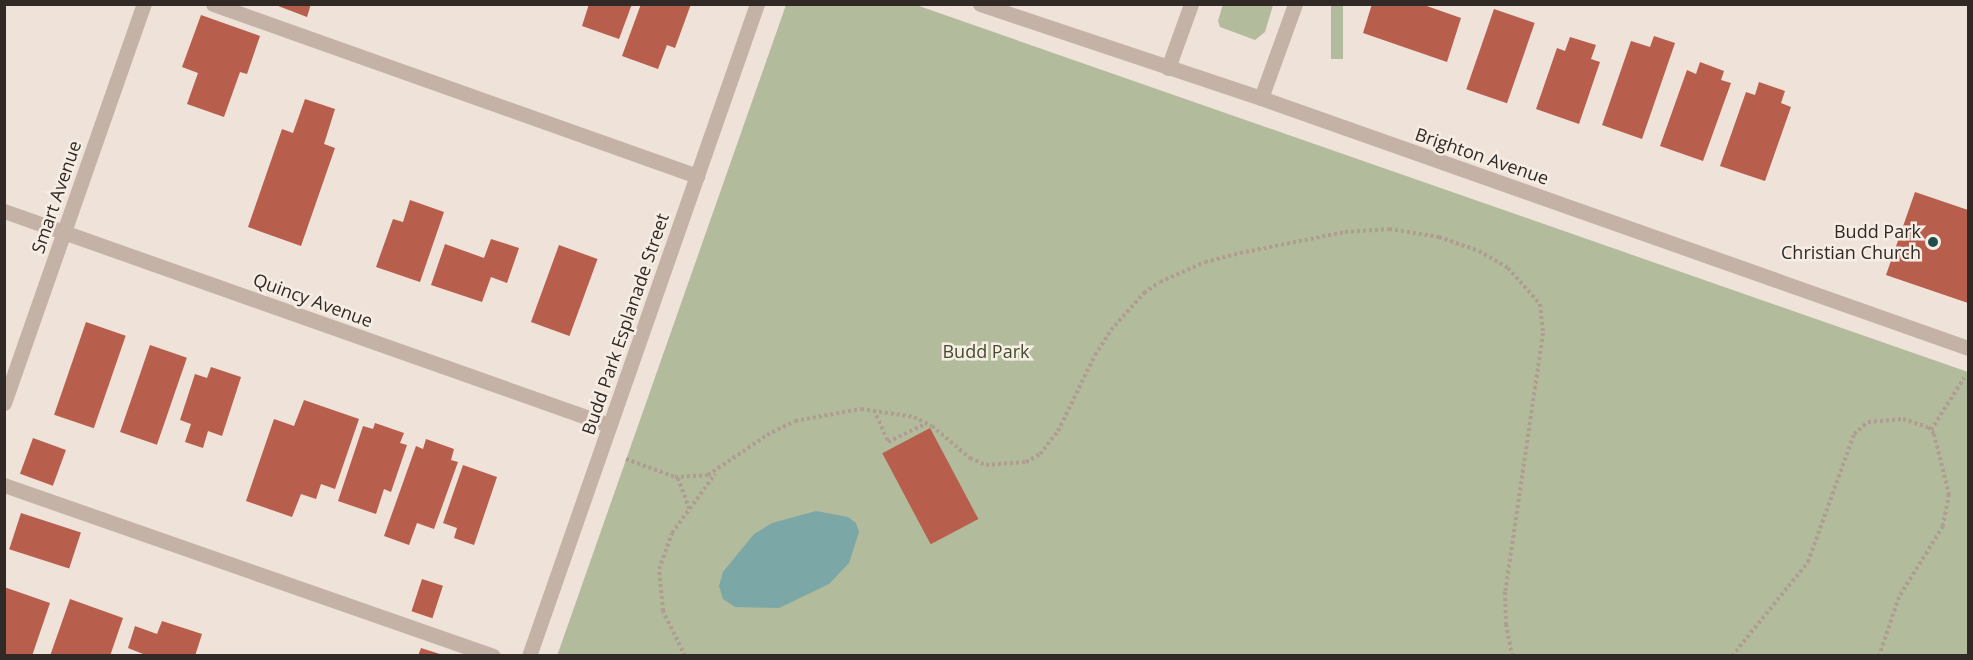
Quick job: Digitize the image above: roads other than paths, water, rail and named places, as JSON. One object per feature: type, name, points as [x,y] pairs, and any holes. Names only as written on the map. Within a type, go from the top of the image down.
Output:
[{"type":"street","name":"Smart Avenue","points":[[4,403],[144,4]]},
{"type":"street","points":[[213,4],[697,176]]},
{"type":"street","name":"Budd Park Esplanade Street","points":[[529,656],[757,4]]},
{"type":"street","name":"Brighton Avenue","points":[[980,4],[1261,98],[1968,348]]},
{"type":"street","points":[[1168,68],[1191,4]]},
{"type":"street","points":[[1261,98],[1295,4]]},
{"type":"street","name":"Quincy Avenue","points":[[4,211],[609,425]]},
{"type":"street","points":[[4,485],[493,656]]},
{"type":"water","points":[[816,511],[848,517],[856,523],[859,532],[849,563],[829,584],[779,608],[735,607],[723,599],[719,586],[723,572],[754,534],[772,523]]},
{"type":"place","name":"Budd Park Christian Church","points":[[1933,242]]},
{"type":"park label","name":"Budd Park","points":[[986,351]]}]
